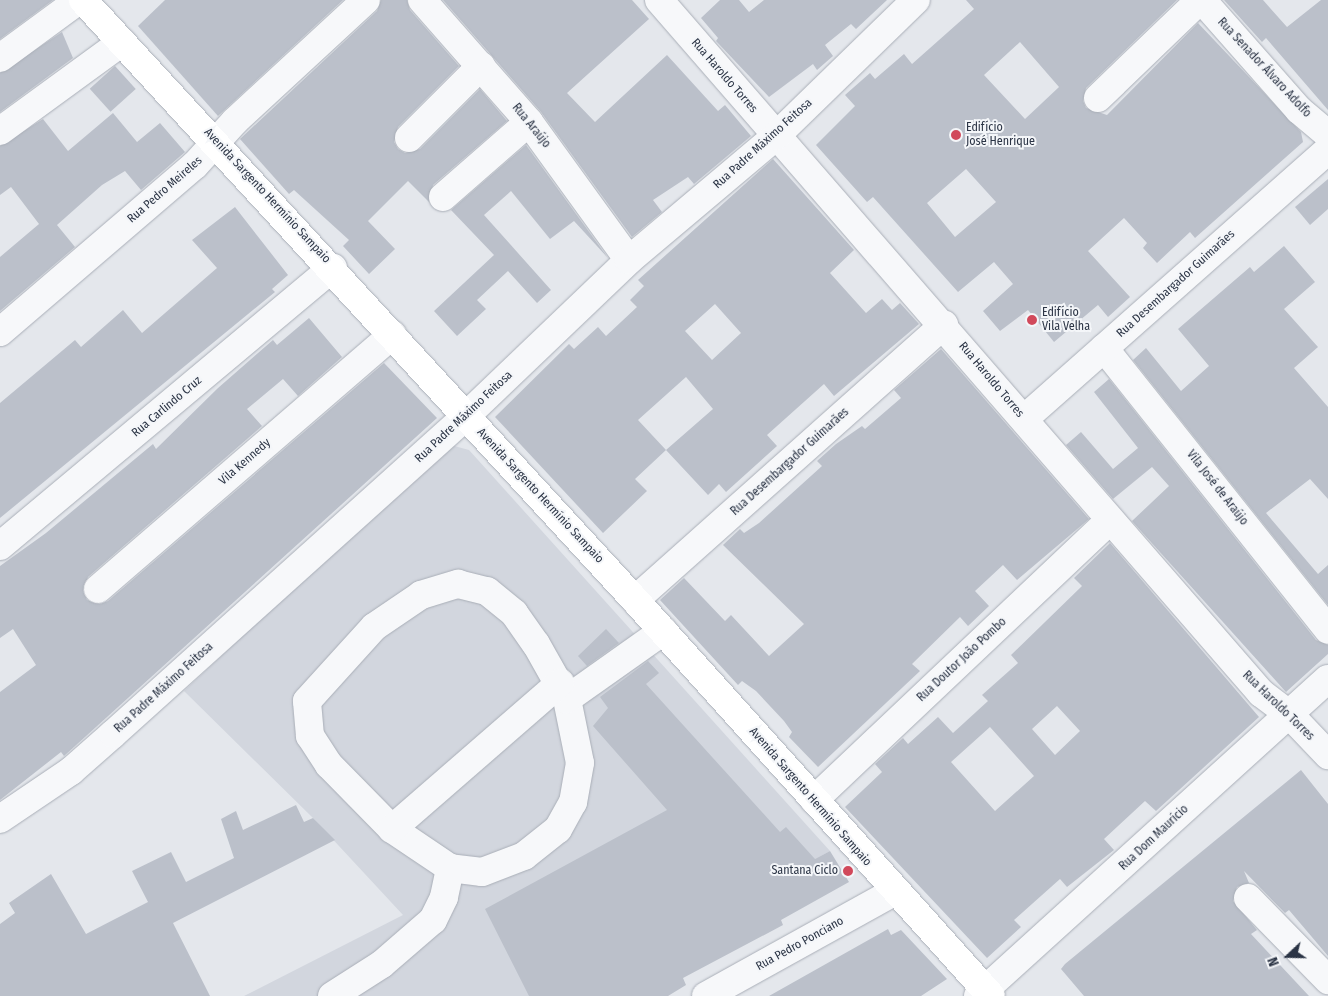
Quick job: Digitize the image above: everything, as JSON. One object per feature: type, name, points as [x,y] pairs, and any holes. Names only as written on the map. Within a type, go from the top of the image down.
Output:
[{"type":"main road","name":"Avenida Sargento Hermínio Sampaio","points":[[81,0],[217,142],[333,268],[635,600],[986,994]]},
{"type":"street","points":[[0,58],[81,0]]},
{"type":"street","name":"Rua Araújo","points":[[422,0],[529,122],[629,260]]},
{"type":"street","name":"Rua Haroldo Torres","points":[[659,0],[776,136],[944,325],[1109,521],[1261,693],[1289,714],[1328,755]]},
{"type":"street","name":"Rua Padre Máximo Feitosa","points":[[0,819],[71,771],[466,416],[629,260],[776,136],[916,0]]},
{"type":"street","points":[[1098,98],[1201,0]]},
{"type":"street","name":"Rua Senador Álvaro Adolfo","points":[[1201,0],[1299,110],[1328,134]]},
{"type":"street","name":"Rua Pedro Meireles","points":[[0,332],[217,142],[359,2]]},
{"type":"street","points":[[0,131],[122,42]]},
{"type":"street","points":[[408,138],[481,66]]},
{"type":"street","points":[[443,197],[529,122]]},
{"type":"street","name":"Rua Desembargador Guimarães","points":[[1024,419],[1328,150]]},
{"type":"street","name":"Rua Carlindo Cruz","points":[[0,546],[333,268]]},
{"type":"street","name":"Rua Desembargador Guimarães","points":[[635,600],[944,325]]},
{"type":"street","name":"Vila Kennedy","points":[[98,589],[392,335]]},
{"type":"street","name":"Vila José de Araújo","points":[[1104,348],[1328,630]]},
{"type":"street","name":"Rua Doutor João Pombo","points":[[814,800],[1109,521]]},
{"type":"street","points":[[458,584],[487,591],[514,613],[563,691],[580,763],[573,802],[558,829],[524,856],[482,872],[450,868],[392,829],[329,766],[310,736],[307,701],[374,628],[420,595],[458,584]]},
{"type":"street","points":[[392,829],[563,691],[663,632]]},
{"type":"street","name":"Rua Dom Maurício","points":[[986,994],[1328,679]]},
{"type":"street","points":[[332,996],[382,964],[433,920],[444,897],[450,868]]},
{"type":"street","name":"Rua Pedro Ponciano","points":[[706,996],[894,892]]},
{"type":"street","points":[[1248,898],[1328,980]]},
{"type":"shaded area","points":[[447,444],[469,450],[830,851],[562,996],[244,996],[403,915],[313,818],[184,691]]},
{"type":"building","points":[[0,0],[53,0],[0,39]]},
{"type":"building","points":[[165,0],[343,0],[218,116],[138,26]]},
{"type":"building","points":[[381,0],[407,0],[410,10],[459,66],[398,127],[394,142],[398,149],[405,153],[420,149],[480,89],[507,121],[433,185],[429,202],[408,181],[368,221],[395,249],[369,274],[343,246],[349,240],[294,190],[289,194],[240,139],[377,11]]},
{"type":"building","points":[[443,0],[632,0],[649,19],[567,93],[595,122],[667,55],[718,111],[725,105],[751,136],[694,184],[688,177],[653,200],[662,212],[632,237],[541,112]]},
{"type":"building","points":[[720,0],[739,0],[749,12],[764,0],[887,0],[856,29],[851,24],[825,45],[833,56],[817,70],[813,64],[769,97],[716,41],[718,38],[701,18]]},
{"type":"building","points":[[966,0],[1177,0],[1086,88],[1083,101],[1086,108],[1107,115],[1198,23],[1301,132],[1303,142],[1195,238],[1190,232],[1157,263],[1143,248],[1147,243],[1124,218],[1088,251],[1130,297],[1108,317],[1098,305],[1054,342],[1028,310],[1000,331],[983,311],[1013,284],[994,262],[958,292],[873,197],[867,202],[816,145],[855,106],[845,95],[870,73],[875,79],[904,54],[912,64],[974,9]],"holes":[[[1020,42],[1059,87],[1025,119],[984,75]],[[966,169],[996,202],[955,237],[927,203]]]},
{"type":"building","points":[[1224,0],[1263,0],[1287,27],[1321,0],[1328,0],[1328,110],[1266,38],[1262,42]]},
{"type":"building","points":[[62,32],[73,58],[0,112],[0,73]]},
{"type":"building","points":[[115,66],[136,89],[110,112],[90,89]]},
{"type":"building","points":[[113,113],[137,142],[160,123],[185,152],[141,190],[125,171],[102,185],[57,225],[75,247],[0,311],[0,257],[39,224],[11,187],[0,195],[0,146],[43,119],[68,151]]},
{"type":"building","points":[[526,145],[608,258],[574,221],[550,239],[511,191],[484,215],[551,290],[537,303],[508,271],[477,300],[486,309],[457,336],[434,311],[494,255],[451,210]]},
{"type":"building","points":[[773,159],[854,250],[830,273],[866,313],[882,299],[892,310],[900,303],[919,324],[834,396],[824,384],[767,435],[777,446],[726,492],[719,484],[708,495],[666,450],[635,479],[647,491],[603,533],[495,417],[569,344],[574,349],[598,327],[606,336],[637,307],[630,300],[644,286],[638,280]],"holes":[[[715,304],[741,333],[712,360],[685,331]],[[686,377],[713,409],[666,450],[638,420]]]},
{"type":"building","points":[[1328,179],[1328,209],[1310,225],[1295,207]]},
{"type":"building","points":[[235,207],[288,275],[272,289],[275,292],[0,518],[0,403],[75,340],[81,347],[123,310],[142,333],[217,268],[192,240]]},
{"type":"building","points":[[1284,246],[1315,282],[1284,309],[1318,347],[1294,368],[1328,407],[1328,499],[1310,479],[1266,513],[1318,574],[1328,565],[1328,605],[1133,360],[1146,348],[1181,391],[1209,366],[1178,329],[1250,267],[1254,272]]},
{"type":"building","points":[[309,318],[342,357],[298,396],[283,379],[247,409],[262,426],[88,577],[83,591],[87,600],[100,604],[108,601],[384,363],[437,418],[64,756],[61,752],[0,800],[0,692],[36,665],[13,629],[0,638],[0,566],[46,533],[153,444],[156,449],[218,388],[273,340],[277,345]]},
{"type":"building","points":[[941,349],[1089,519],[1017,580],[1003,565],[975,591],[989,606],[968,626],[960,617],[912,664],[920,671],[818,767],[789,737],[792,732],[756,691],[742,681],[738,685],[660,600],[684,578],[725,621],[731,615],[769,656],[804,624],[723,545],[740,529],[744,533],[759,523],[822,466],[817,461],[836,444],[862,426],[865,429],[901,398],[894,390]]},
{"type":"building","points":[[1109,379],[1316,640],[1328,645],[1328,654],[1286,692],[1132,521],[1169,486],[1152,467],[1113,499],[1066,445],[1081,432],[1113,469],[1138,448],[1094,392]]},
{"type":"building","points":[[1110,543],[1259,717],[1156,811],[1145,801],[1104,839],[1114,850],[1067,887],[1060,879],[1014,920],[1021,927],[987,958],[845,807],[882,772],[875,764],[903,738],[908,744],[938,717],[953,733],[988,701],[982,695],[1018,663],[1011,655],[1082,586],[1074,578]],"holes":[[[1057,706],[1080,731],[1055,755],[1032,729]],[[990,727],[1034,776],[995,811],[951,762]]]},
{"type":"building","points":[[606,629],[619,643],[587,666],[578,656]]},
{"type":"building","points":[[648,661],[659,673],[646,684],[780,832],[786,827],[815,859],[830,851],[849,882],[781,920],[783,925],[683,978],[686,985],[668,996],[529,996],[485,909],[667,810],[593,726],[608,708],[600,697]]},
{"type":"building","points":[[1301,770],[1328,804],[1328,956],[1289,910],[1285,913],[1244,871],[1249,883],[1237,887],[1233,901],[1257,930],[1251,934],[1309,996],[1084,996],[1061,969],[1065,964]]},
{"type":"building","points":[[296,805],[304,822],[313,818],[335,840],[173,923],[210,996],[0,996],[0,924],[15,913],[9,903],[51,874],[86,934],[148,902],[132,871],[171,852],[186,882],[234,858],[221,819],[236,811],[243,830]]},
{"type":"building","points":[[888,929],[891,935],[901,930],[947,979],[921,996],[769,996]]},
{"type":"place","name":"Edifício José Henrique","points":[[956,135]]},
{"type":"place","name":"Edifício Vila Velha","points":[[1032,320]]},
{"type":"place","name":"Santana Ciclo","points":[[848,871]]}]
